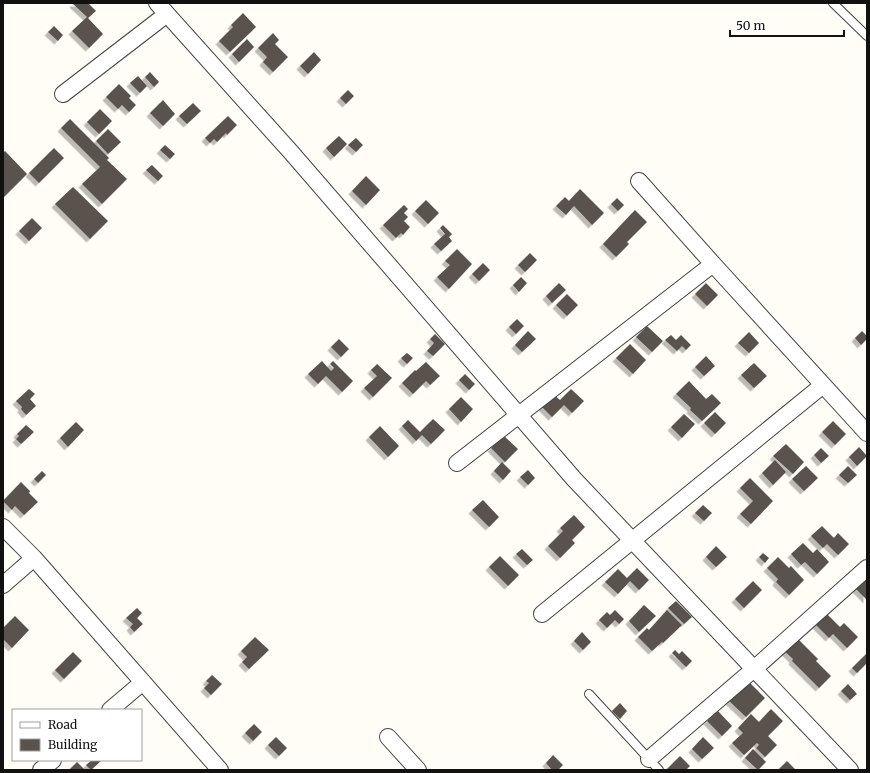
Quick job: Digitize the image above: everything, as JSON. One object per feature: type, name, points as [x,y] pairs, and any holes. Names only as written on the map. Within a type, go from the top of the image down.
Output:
[{"type":"street","points":[[63,94],[162,9],[290,150],[574,479],[850,770]]},
{"type":"street","points":[[639,181],[867,433]]},
{"type":"street","points":[[457,463],[520,416],[713,264]]},
{"type":"street","points":[[542,614],[823,385]]},
{"type":"street","points":[[3,527],[34,558],[220,770]]},
{"type":"street","points":[[3,585],[34,558]]},
{"type":"street","points":[[654,764],[754,669],[867,568]]},
{"type":"street","points":[[111,709],[143,682]]},
{"type":"street","points":[[388,737],[418,770]]},
{"type":"street","points":[[41,770],[52,761]]},
{"type":"lane","points":[[833,3],[867,36]]},
{"type":"lane","points":[[590,694],[654,764]]},
{"type":"building","points":[[88,3],[96,11],[88,18],[103,34],[89,48],[72,31],[87,17],[73,4]]},
{"type":"building","points":[[243,13],[256,27],[230,52],[219,41],[233,27],[231,25]]},
{"type":"building","points":[[54,26],[63,35],[58,41],[48,32]]},
{"type":"building","points":[[273,33],[279,40],[275,44],[288,57],[273,72],[263,62],[267,57],[258,48]]},
{"type":"building","points":[[247,39],[254,47],[239,62],[232,54]]},
{"type":"building","points":[[314,52],[321,60],[308,74],[300,66]]},
{"type":"building","points":[[150,72],[159,82],[154,87],[145,77]]},
{"type":"building","points":[[138,76],[147,86],[140,93],[130,83]]},
{"type":"building","points":[[119,84],[131,96],[129,98],[136,105],[129,112],[122,105],[118,109],[106,97]]},
{"type":"building","points":[[348,90],[354,96],[346,104],[340,98]]},
{"type":"building","points":[[163,100],[175,114],[163,126],[150,113]]},
{"type":"building","points":[[193,103],[201,111],[187,124],[179,116]]},
{"type":"building","points":[[100,109],[112,121],[99,134],[87,122]]},
{"type":"building","points":[[228,116],[237,125],[217,142],[214,139],[210,143],[205,138]]},
{"type":"building","points":[[70,119],[109,158],[107,160],[127,179],[102,204],[82,184],[100,167],[61,128]]},
{"type":"building","points":[[108,129],[121,142],[108,154],[96,141]]},
{"type":"building","points":[[339,136],[347,144],[334,157],[326,148]]},
{"type":"building","points":[[356,138],[363,145],[356,152],[348,145]]},
{"type":"building","points":[[165,145],[175,154],[170,159],[160,150]]},
{"type":"building","points":[[54,148],[64,158],[39,183],[29,173]]},
{"type":"building","points":[[5,151],[27,174],[3,198],[3,153]]},
{"type":"building","points":[[152,165],[163,176],[158,181],[146,170]]},
{"type":"building","points":[[366,176],[380,190],[366,205],[352,191]]},
{"type":"building","points":[[73,187],[108,221],[90,239],[55,204]]},
{"type":"building","points":[[580,189],[604,213],[592,225],[574,206],[566,215],[556,206],[565,197],[569,201]]},
{"type":"building","points":[[617,198],[624,205],[618,211],[611,204]]},
{"type":"building","points":[[426,200],[439,213],[428,224],[415,211]]},
{"type":"building","points":[[404,205],[408,209],[404,213],[408,217],[404,221],[410,227],[403,235],[401,233],[396,238],[383,225]]},
{"type":"building","points":[[635,210],[647,222],[627,242],[629,244],[616,257],[603,244]]},
{"type":"building","points":[[32,218],[42,228],[29,241],[19,231]]},
{"type":"building","points":[[443,225],[452,234],[449,237],[452,241],[441,251],[434,244],[445,234],[440,228]]},
{"type":"building","points":[[457,249],[472,264],[449,289],[437,277],[450,265],[445,261]]},
{"type":"building","points":[[530,253],[537,260],[525,272],[518,265]]},
{"type":"building","points":[[483,263],[490,270],[479,281],[472,274]]},
{"type":"building","points":[[521,277],[527,283],[519,292],[513,285]]},
{"type":"building","points":[[559,283],[566,290],[552,303],[546,296]]},
{"type":"building","points":[[706,283],[718,295],[707,306],[695,294]]},
{"type":"building","points":[[567,294],[578,305],[567,316],[556,305]]},
{"type":"building","points":[[517,319],[524,326],[516,334],[509,327]]},
{"type":"building","points":[[647,326],[663,341],[652,352],[636,337]]},
{"type":"building","points":[[528,331],[536,339],[522,352],[515,345]]},
{"type":"building","points":[[862,331],[867,336],[867,339],[861,345],[855,338]]},
{"type":"building","points":[[749,332],[759,343],[749,353],[738,343]]},
{"type":"building","points":[[435,334],[445,344],[433,356],[427,351],[434,343],[430,339]]},
{"type":"building","points":[[671,335],[676,340],[681,335],[691,345],[686,350],[682,346],[677,351],[665,340]]},
{"type":"building","points":[[339,339],[349,349],[341,357],[331,347]]},
{"type":"building","points":[[630,344],[646,360],[633,374],[616,358]]},
{"type":"building","points":[[407,353],[413,358],[407,364],[401,358]]},
{"type":"building","points":[[706,356],[715,366],[704,376],[695,367]]},
{"type":"building","points":[[322,361],[331,371],[334,368],[330,364],[333,361],[353,381],[342,392],[326,376],[318,384],[308,374]]},
{"type":"building","points":[[426,362],[440,376],[430,385],[426,381],[413,394],[402,383],[415,370],[416,371]]},
{"type":"building","points":[[754,363],[767,376],[754,388],[741,375]]},
{"type":"building","points":[[377,364],[392,378],[373,397],[364,388],[377,376],[371,370]]},
{"type":"building","points":[[465,374],[475,384],[469,390],[459,380]]},
{"type":"building","points":[[689,381],[706,399],[712,394],[721,403],[702,421],[676,394]]},
{"type":"building","points":[[29,389],[35,394],[30,399],[36,406],[26,415],[21,409],[22,407],[16,401]]},
{"type":"building","points":[[571,389],[584,401],[572,413],[564,405],[552,417],[540,405],[552,393],[560,400]]},
{"type":"building","points":[[461,397],[473,409],[461,422],[449,409]]},
{"type":"building","points":[[715,412],[726,423],[715,434],[704,423]]},
{"type":"building","points":[[684,414],[695,424],[682,438],[671,427]]},
{"type":"building","points":[[433,419],[445,430],[431,444],[422,435],[416,441],[402,426],[408,420],[420,432]]},
{"type":"building","points":[[833,421],[846,434],[835,445],[822,432]]},
{"type":"building","points":[[76,422],[84,430],[68,447],[60,438]]},
{"type":"building","points":[[26,425],[34,432],[21,444],[16,439],[19,436],[17,434]]},
{"type":"building","points":[[380,426],[399,446],[388,457],[369,437]]},
{"type":"building","points":[[504,436],[518,449],[505,462],[491,448]]},
{"type":"building","points":[[786,444],[804,462],[793,474],[773,456]]},
{"type":"building","points":[[859,447],[867,456],[857,466],[849,457]]},
{"type":"building","points":[[821,448],[829,456],[821,463],[814,455]]},
{"type":"building","points":[[775,460],[786,472],[773,485],[762,473]]},
{"type":"building","points":[[502,462],[511,471],[503,480],[494,471]]},
{"type":"building","points":[[806,466],[818,478],[804,491],[792,479]]},
{"type":"building","points":[[848,466],[857,475],[848,483],[839,475]]},
{"type":"building","points":[[528,470],[535,478],[528,485],[520,477]]},
{"type":"building","points":[[42,471],[46,475],[38,483],[34,479]]},
{"type":"building","points":[[750,478],[773,501],[751,524],[740,514],[753,501],[740,488]]},
{"type":"building","points":[[21,482],[38,502],[24,515],[15,506],[12,510],[3,501]]},
{"type":"building","points":[[483,500],[499,517],[489,527],[472,510]]},
{"type":"building","points":[[703,505],[712,513],[704,521],[695,513]]},
{"type":"building","points":[[574,515],[585,527],[572,540],[575,543],[560,558],[548,546],[563,531],[560,528]]},
{"type":"building","points":[[822,526],[834,538],[838,533],[849,544],[838,555],[827,544],[823,548],[811,536]]},
{"type":"building","points":[[803,543],[813,553],[817,549],[829,562],[817,574],[805,562],[801,565],[791,554]]},
{"type":"building","points":[[716,546],[727,557],[716,567],[706,557]]},
{"type":"building","points":[[522,549],[533,560],[527,565],[516,554]]},
{"type":"building","points":[[763,553],[769,558],[765,563],[759,557]]},
{"type":"building","points":[[500,556],[519,575],[508,586],[489,567]]},
{"type":"building","points":[[778,557],[789,568],[791,566],[804,580],[789,595],[776,582],[778,579],[767,568]]},
{"type":"building","points":[[637,568],[649,580],[639,590],[630,581],[618,594],[605,582],[618,569],[627,578]]},
{"type":"building","points":[[867,574],[867,600],[854,587]]},
{"type":"building","points":[[753,581],[762,590],[744,608],[735,599]]},
{"type":"building","points":[[676,601],[692,617],[684,624],[668,608]]},
{"type":"building","points":[[644,605],[656,616],[639,632],[629,621]]},
{"type":"building","points":[[137,608],[142,613],[137,618],[143,624],[134,632],[130,627],[133,624],[126,618]]},
{"type":"building","points":[[615,610],[624,619],[619,624],[615,620],[607,628],[599,620],[607,612],[610,615]]},
{"type":"building","points":[[667,610],[682,625],[652,651],[638,637],[647,628],[649,630]]},
{"type":"building","points":[[827,614],[840,627],[844,623],[858,637],[847,648],[833,634],[829,638],[816,625]]},
{"type":"building","points":[[15,616],[29,630],[12,648],[3,639],[3,628]]},
{"type":"building","points":[[582,632],[591,642],[583,650],[574,641]]},
{"type":"building","points":[[255,637],[269,650],[249,669],[242,662],[247,657],[241,651]]},
{"type":"building","points":[[796,637],[818,659],[816,661],[831,676],[819,688],[783,650]]},
{"type":"building","points":[[675,650],[679,654],[682,651],[692,661],[686,667],[672,653]]},
{"type":"building","points":[[73,652],[82,661],[64,679],[55,670]]},
{"type":"building","points":[[866,654],[867,663],[857,673],[852,668]]},
{"type":"building","points":[[212,675],[222,684],[211,695],[204,688],[209,683],[206,681]]},
{"type":"building","points":[[746,679],[765,698],[746,717],[727,699]]},
{"type":"building","points":[[848,684],[857,694],[850,700],[841,691]]},
{"type":"building","points":[[620,703],[627,711],[620,719],[612,711]]},
{"type":"building","points":[[771,709],[783,721],[768,736],[777,745],[765,757],[756,748],[759,745],[757,743],[744,755],[732,743],[743,733],[738,728],[751,714],[759,722]]},
{"type":"building","points":[[718,711],[732,726],[722,736],[707,721]]},
{"type":"building","points":[[254,724],[262,732],[253,741],[245,733]]},
{"type":"building","points":[[276,737],[287,748],[279,756],[268,745]]},
{"type":"building","points":[[703,737],[714,748],[702,759],[692,749]]},
{"type":"building","points":[[753,749],[766,762],[758,770],[745,758]]},
{"type":"building","points":[[553,755],[563,765],[558,770],[552,770],[546,763]]},
{"type":"building","points":[[680,756],[690,766],[686,770],[666,770]]},
{"type":"building","points":[[91,761],[101,761],[91,770],[86,765]]},
{"type":"building","points":[[787,761],[796,770],[778,770]]},
{"type":"building","points":[[77,762],[85,770],[69,770]]}]
